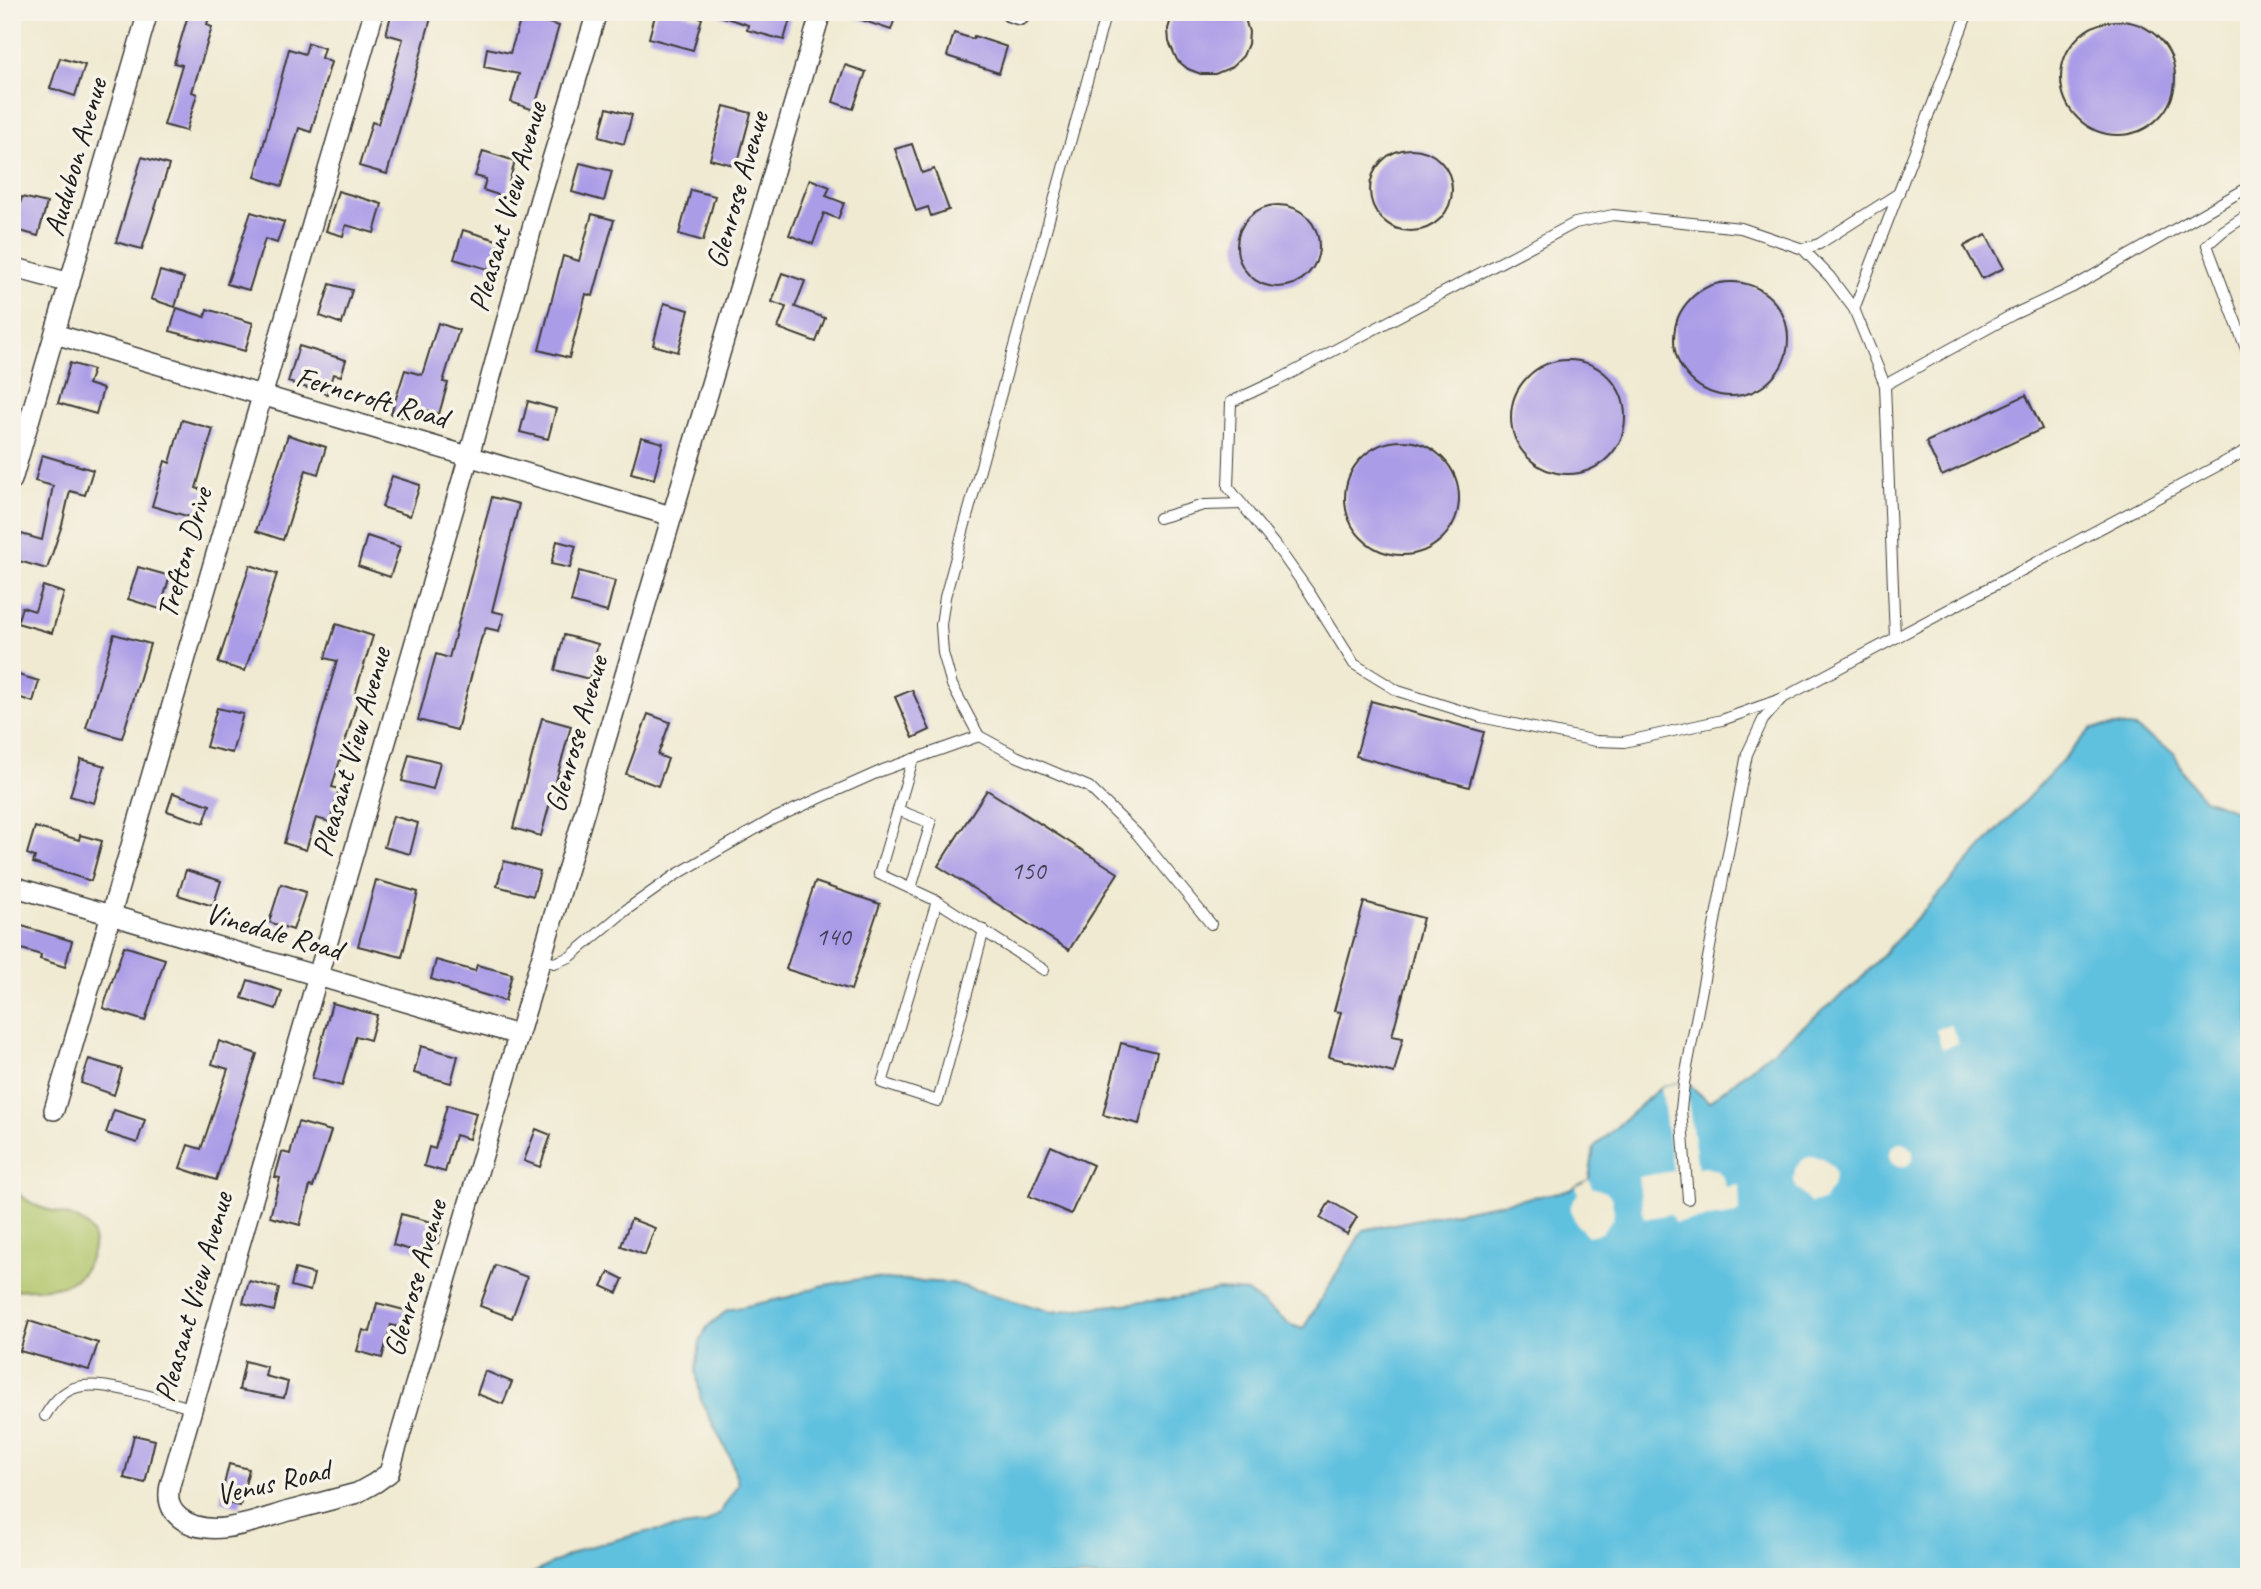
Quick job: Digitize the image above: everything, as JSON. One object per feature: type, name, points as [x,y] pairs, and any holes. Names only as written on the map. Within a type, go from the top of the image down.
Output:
[{"type":"street","name":"Audubon Avenue","points":[[12,480],[148,12]]},
{"type":"street","name":"Trefton Drive","points":[[54,1110],[374,12]]},
{"type":"street","name":"Pleasant View Avenue","points":[[171,1509],[168,1501],[170,1485],[469,456],[540,199],[597,12]]},
{"type":"street","name":"Glenrose Avenue","points":[[388,1473],[821,12]]},
{"type":"street","points":[[12,267],[69,283]]},
{"type":"street","name":"Ferncroft Road","points":[[55,334],[671,516]]},
{"type":"street","name":"Vinedale Road","points":[[12,886],[318,975],[446,1016],[518,1035]]},
{"type":"street","name":"Venus Road","points":[[171,1509],[184,1521],[201,1527],[232,1526],[357,1493],[388,1473]]},
{"type":"lane","points":[[1106,12],[945,597],[941,625],[943,653],[952,685],[979,736],[1016,756],[1089,787],[1138,835],[1211,924]]},
{"type":"lane","points":[[1854,309],[1968,12]]},
{"type":"lane","points":[[1885,385],[2012,315],[2073,287],[2249,187]]},
{"type":"lane","points":[[1803,250],[1819,244],[1899,193]]},
{"type":"lane","points":[[1895,638],[1885,385],[1854,309],[1830,277],[1803,250],[1741,229],[1613,215],[1575,223],[1278,380],[1231,402],[1228,487],[1309,593],[1354,664],[1407,695],[1481,717],[1595,741],[1624,742],[1722,720],[1781,699],[2249,449]]},
{"type":"lane","points":[[2249,215],[2207,245],[2249,357]]},
{"type":"lane","points":[[1159,518],[1204,505],[1242,504]]},
{"type":"lane","points":[[1688,1199],[1681,1108],[1684,1083],[1747,754],[1763,720],[1781,699]]},
{"type":"lane","points":[[540,960],[554,963],[570,957],[641,898],[756,828],[809,802],[979,736]]},
{"type":"lane","points":[[913,760],[879,874],[937,901],[1044,970]]},
{"type":"lane","points":[[898,810],[931,823],[911,888]]},
{"type":"lane","points":[[937,901],[882,1083],[938,1101],[984,930]]},
{"type":"lane","points":[[44,1416],[60,1396],[81,1386],[108,1388],[192,1408]]},
{"type":"green space","points":[[12,1188],[36,1205],[74,1218],[90,1229],[93,1248],[88,1263],[75,1279],[57,1287],[12,1292]]},
{"type":"water","points":[[2092,728],[2135,728],[2174,753],[2187,779],[2204,799],[2249,816],[2249,1577],[526,1577],[581,1549],[646,1532],[705,1524],[720,1513],[738,1484],[731,1459],[701,1401],[696,1370],[700,1342],[707,1327],[728,1310],[789,1297],[820,1286],[866,1278],[952,1283],[1052,1312],[1178,1298],[1219,1290],[1247,1292],[1291,1325],[1303,1329],[1363,1230],[1570,1190],[1589,1179],[1594,1147],[1661,1087],[1685,1081],[1709,1102],[1856,984]]},
{"type":"pier","points":[[1951,1024],[1958,1043],[1942,1049],[1936,1030]]},
{"type":"pier","points":[[1685,1081],[1698,1168],[1717,1170],[1726,1187],[1739,1185],[1740,1211],[1737,1214],[1675,1223],[1670,1214],[1644,1219],[1638,1177],[1673,1171],[1661,1087]]},
{"type":"pier","points":[[1901,1143],[1910,1146],[1913,1155],[1910,1164],[1901,1167],[1892,1164],[1889,1155],[1892,1146]]},
{"type":"pier","points":[[1810,1156],[1823,1158],[1833,1167],[1835,1174],[1832,1187],[1823,1201],[1810,1203],[1794,1182],[1795,1169]]},
{"type":"pier","points":[[1589,1179],[1592,1187],[1611,1197],[1614,1211],[1613,1218],[1602,1233],[1588,1236],[1577,1225],[1571,1205],[1578,1193],[1576,1187]]},
{"type":"building","points":[[189,12],[210,12],[207,25],[212,27],[192,92],[197,94],[186,131],[164,125],[182,65],[174,63]]},
{"type":"building","points":[[392,12],[412,12],[431,18],[387,174],[359,166],[372,122],[378,124],[403,39],[386,34]]},
{"type":"building","points":[[656,12],[679,12],[702,18],[693,50],[649,38]]},
{"type":"building","points":[[721,12],[792,12],[784,40],[747,30],[748,25],[720,16]]},
{"type":"building","points":[[848,12],[897,12],[891,30],[847,15]]},
{"type":"building","points":[[1173,12],[1243,12],[1249,32],[1243,56],[1232,67],[1215,74],[1201,74],[1188,69],[1177,60],[1169,42],[1168,29]]},
{"type":"building","points":[[522,15],[559,26],[534,110],[511,102],[519,74],[484,67],[487,48],[510,53]]},
{"type":"building","points":[[2118,21],[2140,25],[2158,38],[2171,56],[2175,78],[2171,100],[2158,118],[2140,131],[2118,135],[2096,131],[2078,118],[2065,100],[2061,78],[2065,56],[2078,38],[2096,25]]},
{"type":"building","points":[[954,33],[973,39],[974,36],[1007,47],[999,73],[947,56]]},
{"type":"building","points":[[308,43],[324,48],[321,58],[331,62],[311,132],[299,128],[282,186],[255,177],[289,49],[305,54]]},
{"type":"building","points":[[60,58],[85,65],[75,96],[50,88]]},
{"type":"building","points":[[845,65],[866,72],[853,109],[833,102]]},
{"type":"building","points":[[724,106],[751,113],[737,166],[710,159]]},
{"type":"building","points":[[607,108],[632,115],[624,144],[599,137]]},
{"type":"building","points":[[912,144],[922,173],[934,169],[949,210],[931,216],[928,207],[916,211],[895,149]]},
{"type":"building","points":[[1411,149],[1427,153],[1440,161],[1448,174],[1452,190],[1448,206],[1440,219],[1427,227],[1411,231],[1395,227],[1382,219],[1374,206],[1370,190],[1374,174],[1382,161],[1395,153]]},
{"type":"building","points":[[483,151],[515,161],[505,197],[483,190],[486,179],[475,176]]},
{"type":"building","points":[[142,157],[169,165],[142,249],[116,242]]},
{"type":"building","points":[[580,163],[612,171],[604,201],[572,192]]},
{"type":"building","points":[[810,179],[830,187],[826,196],[844,203],[838,219],[824,213],[813,244],[789,235]]},
{"type":"building","points":[[691,190],[715,196],[703,241],[679,234]]},
{"type":"building","points":[[338,191],[382,204],[374,233],[346,225],[343,236],[326,231]]},
{"type":"building","points":[[22,197],[47,203],[38,236],[13,229]]},
{"type":"building","points":[[1278,205],[1294,209],[1307,217],[1315,230],[1319,246],[1315,262],[1307,275],[1294,283],[1278,287],[1262,283],[1249,275],[1241,262],[1237,246],[1241,230],[1249,217],[1262,209]]},
{"type":"building","points":[[251,212],[284,222],[277,243],[265,239],[249,290],[227,284]]},
{"type":"building","points":[[592,214],[614,220],[593,296],[586,294],[569,358],[539,350],[563,256],[579,261]]},
{"type":"building","points":[[463,230],[500,241],[491,270],[454,259]]},
{"type":"building","points":[[1986,235],[2004,268],[1982,279],[1964,246]]},
{"type":"building","points":[[160,271],[184,278],[175,307],[151,299]]},
{"type":"building","points":[[782,273],[805,281],[795,307],[825,318],[816,342],[778,328],[786,307],[772,302]]},
{"type":"building","points":[[1731,282],[1753,286],[1771,299],[1784,317],[1788,339],[1784,361],[1771,379],[1753,392],[1731,396],[1709,392],[1691,379],[1678,361],[1674,339],[1678,317],[1691,299],[1709,286]]},
{"type":"building","points":[[330,284],[352,290],[342,324],[320,316]]},
{"type":"building","points":[[664,303],[689,310],[678,352],[653,345]]},
{"type":"building","points":[[177,308],[205,317],[207,309],[253,323],[245,351],[170,331]]},
{"type":"building","points":[[438,323],[459,330],[443,382],[448,383],[439,414],[410,405],[406,418],[391,414],[405,370],[422,375]]},
{"type":"building","points":[[299,346],[346,360],[341,376],[333,374],[327,394],[288,382]]},
{"type":"building","points":[[1568,360],[1590,364],[1608,377],[1621,395],[1625,417],[1621,439],[1608,457],[1590,470],[1568,474],[1546,470],[1528,457],[1515,439],[1511,417],[1515,395],[1528,377],[1546,364]]},
{"type":"building","points":[[70,363],[93,370],[88,384],[103,389],[96,414],[58,403]]},
{"type":"building","points":[[2026,395],[2042,429],[1942,476],[1926,442]]},
{"type":"building","points":[[528,401],[556,409],[548,439],[520,432]]},
{"type":"building","points":[[182,420],[213,429],[196,488],[205,491],[197,519],[152,506],[165,461],[170,463]]},
{"type":"building","points":[[288,435],[326,447],[318,474],[306,470],[283,540],[256,531]]},
{"type":"building","points":[[641,437],[663,443],[654,479],[631,473]]},
{"type":"building","points":[[1402,441],[1424,445],[1442,458],[1455,476],[1459,498],[1455,520],[1442,538],[1424,551],[1402,555],[1380,551],[1362,538],[1349,520],[1345,498],[1349,476],[1362,458],[1380,445]]},
{"type":"building","points":[[42,455],[93,470],[85,495],[70,491],[47,569],[12,559],[18,533],[42,540],[53,486],[35,481]]},
{"type":"building","points":[[392,476],[420,485],[410,516],[382,507]]},
{"type":"building","points":[[492,497],[519,504],[492,611],[504,614],[499,631],[486,628],[481,639],[457,730],[418,720],[436,654],[449,658]]},
{"type":"building","points":[[367,536],[400,547],[390,577],[358,566]]},
{"type":"building","points":[[557,541],[576,546],[570,568],[551,564]]},
{"type":"building","points":[[250,565],[277,574],[245,671],[218,663]]},
{"type":"building","points":[[138,567],[170,576],[160,609],[128,599]]},
{"type":"building","points":[[579,571],[615,581],[607,612],[571,602]]},
{"type":"building","points":[[43,586],[64,593],[52,633],[17,623],[22,607],[35,611]]},
{"type":"building","points":[[336,624],[373,636],[355,694],[359,695],[332,787],[339,789],[330,822],[316,818],[306,850],[284,843],[337,661],[325,658]]},
{"type":"building","points":[[114,634],[150,644],[122,738],[86,728]]},
{"type":"building","points":[[564,635],[598,644],[589,679],[555,670]]},
{"type":"building","points":[[12,673],[39,681],[33,702],[12,695]]},
{"type":"building","points":[[912,690],[930,730],[913,738],[895,697]]},
{"type":"building","points":[[1371,701],[1484,732],[1469,787],[1356,756]]},
{"type":"building","points":[[217,708],[243,714],[232,753],[206,747]]},
{"type":"building","points":[[648,714],[670,722],[658,755],[668,759],[658,786],[626,774]]},
{"type":"building","points":[[542,718],[571,726],[541,836],[513,828]]},
{"type":"building","points":[[409,754],[440,762],[433,789],[402,781]]},
{"type":"building","points":[[81,759],[105,766],[94,803],[70,796]]},
{"type":"building","points":[[987,790],[1118,873],[1069,950],[938,866]]},
{"type":"building","points":[[173,793],[210,805],[204,823],[167,811]]},
{"type":"building","points":[[393,816],[418,823],[410,854],[384,847]]},
{"type":"building","points":[[35,827],[79,840],[80,835],[102,841],[91,881],[33,863],[35,857],[27,854]]},
{"type":"building","points":[[504,861],[540,871],[533,896],[497,886]]},
{"type":"building","points":[[186,870],[221,881],[213,906],[178,895]]},
{"type":"building","points":[[376,880],[418,892],[402,957],[358,946]]},
{"type":"building","points":[[815,882],[880,904],[851,990],[786,969]]},
{"type":"building","points":[[281,884],[306,892],[293,930],[269,922]]},
{"type":"building","points":[[1364,902],[1423,918],[1392,1036],[1403,1038],[1394,1073],[1329,1057],[1341,1012],[1334,1011]]},
{"type":"building","points":[[12,923],[72,941],[65,967],[40,959],[41,955],[12,946]]},
{"type":"building","points":[[124,946],[165,959],[145,1021],[103,1008]]},
{"type":"building","points":[[436,960],[475,971],[477,965],[512,974],[505,1001],[431,979]]},
{"type":"building","points":[[248,980],[282,991],[276,1009],[242,998]]},
{"type":"building","points":[[332,1003],[377,1015],[370,1040],[356,1036],[342,1086],[312,1078]]},
{"type":"building","points":[[219,1041],[257,1054],[216,1180],[180,1168],[188,1145],[201,1149],[228,1069],[212,1064]]},
{"type":"building","points":[[1121,1043],[1157,1052],[1139,1124],[1103,1115]]},
{"type":"building","points":[[421,1046],[458,1056],[451,1083],[414,1073]]},
{"type":"building","points":[[89,1059],[122,1069],[114,1095],[81,1083]]},
{"type":"building","points":[[447,1105],[476,1113],[469,1139],[455,1135],[445,1172],[424,1166],[429,1147],[435,1149]]},
{"type":"building","points":[[114,1110],[145,1120],[137,1143],[106,1133]]},
{"type":"building","points":[[298,1122],[331,1131],[313,1187],[310,1186],[300,1225],[270,1217],[280,1178],[275,1177],[282,1152],[290,1154]]},
{"type":"building","points":[[536,1129],[551,1135],[540,1167],[524,1161]]},
{"type":"building","points":[[1051,1146],[1093,1165],[1071,1214],[1029,1196]]},
{"type":"building","points":[[1330,1201],[1357,1217],[1347,1234],[1320,1218]]},
{"type":"building","points":[[401,1214],[443,1225],[438,1243],[425,1240],[422,1253],[393,1245]]},
{"type":"building","points":[[631,1219],[655,1228],[645,1255],[621,1246]]},
{"type":"building","points":[[495,1265],[527,1277],[512,1318],[480,1306]]},
{"type":"building","points":[[295,1269],[314,1274],[310,1291],[291,1286]]},
{"type":"building","points":[[609,1272],[623,1279],[617,1293],[602,1286]]},
{"type":"building","points":[[249,1281],[279,1288],[274,1311],[243,1303]]},
{"type":"building","points":[[377,1303],[412,1312],[407,1329],[391,1325],[382,1358],[357,1351],[363,1330],[370,1332]]},
{"type":"building","points":[[29,1321],[98,1343],[89,1370],[20,1351]]},
{"type":"building","points":[[245,1361],[267,1367],[265,1376],[288,1382],[284,1398],[239,1390]]},
{"type":"building","points":[[485,1371],[512,1382],[503,1404],[477,1394]]},
{"type":"building","points":[[134,1435],[155,1440],[145,1483],[124,1478]]},
{"type":"building","points":[[229,1464],[249,1469],[240,1506],[220,1501]]}]
